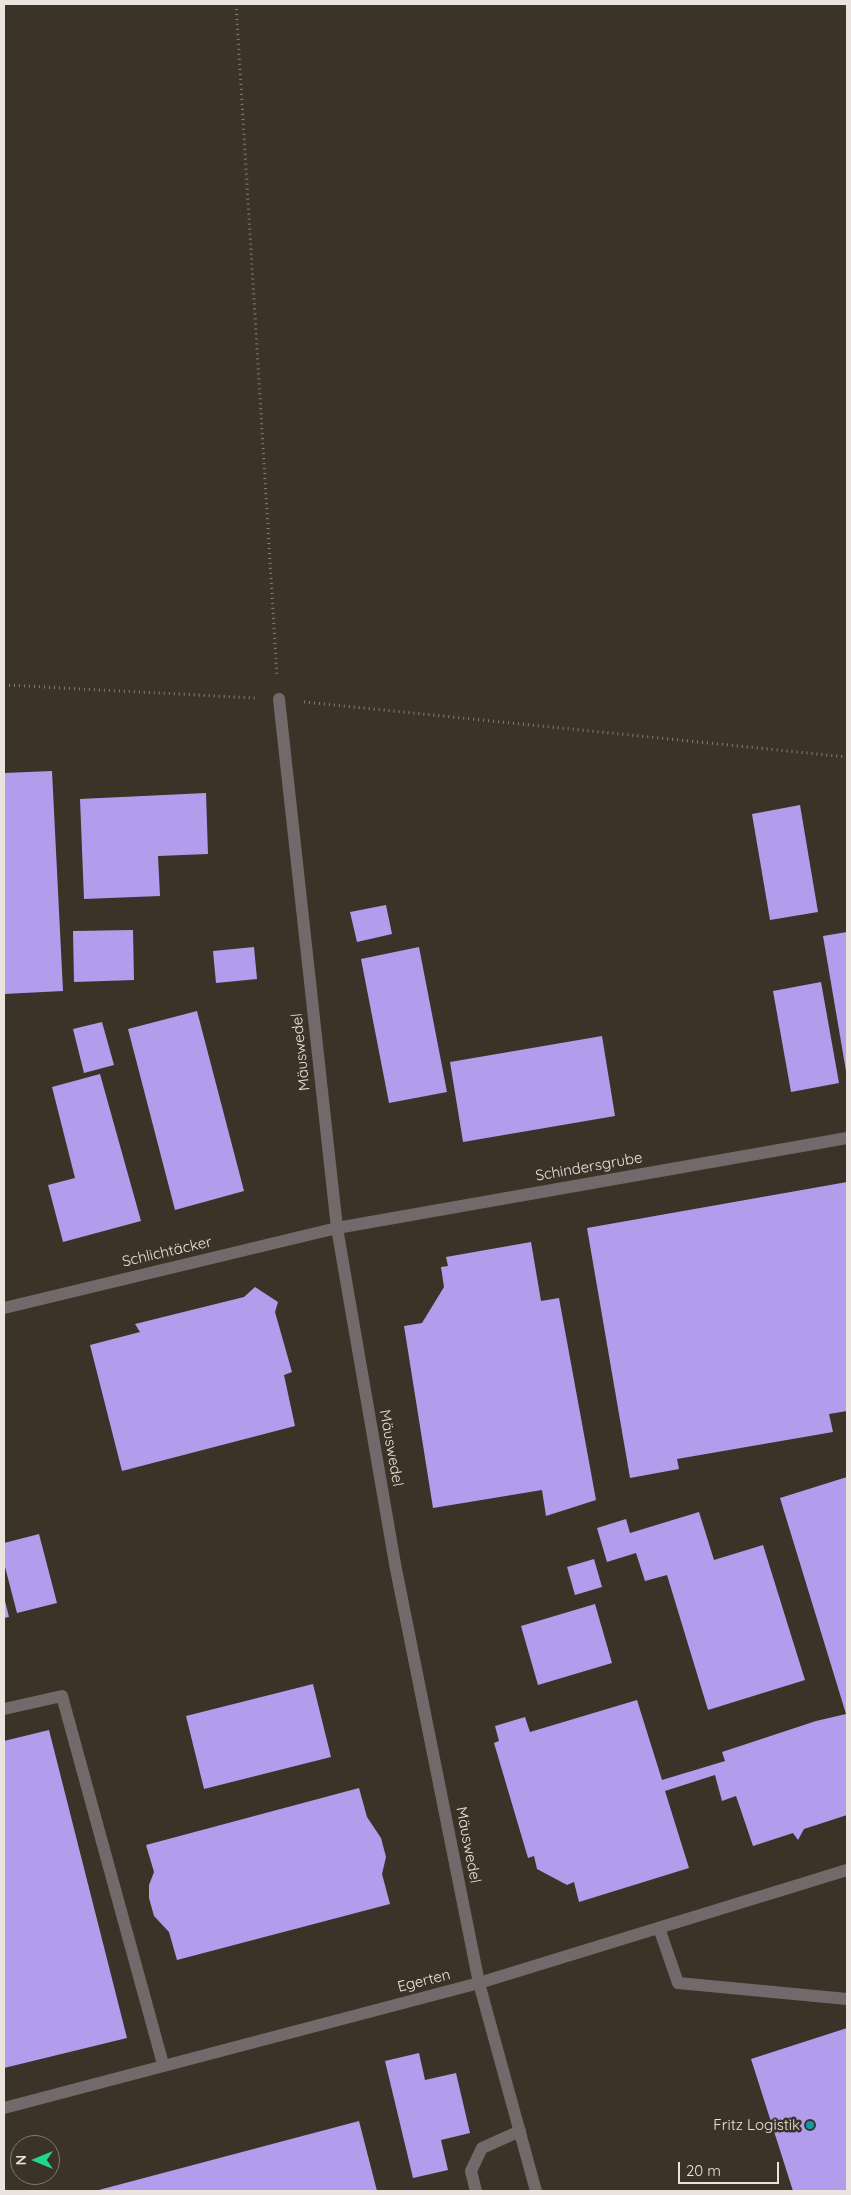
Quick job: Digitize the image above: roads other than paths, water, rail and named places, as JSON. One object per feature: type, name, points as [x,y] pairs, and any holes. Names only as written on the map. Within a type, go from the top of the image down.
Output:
[{"type":"street","name":"Mäuswedel","points":[[279,699],[337,1228],[395,1564],[480,1983],[536,2191]]},
{"type":"street","name":"Schindersgrube","points":[[337,1228],[847,1138]]},
{"type":"street","name":"Schlichtäcker","points":[[4,1308],[337,1228]]},
{"type":"street","points":[[4,1709],[62,1696],[163,2064]]},
{"type":"street","name":"Egerten","points":[[4,2108],[163,2064],[480,1983],[847,1870]]},
{"type":"street","points":[[659,1928],[678,1983],[847,1999]]},
{"type":"street","points":[[476,2191],[471,2171],[482,2148],[520,2132]]},
{"type":"place","name":"Fritz Logistik","points":[[810,2125]]}]
